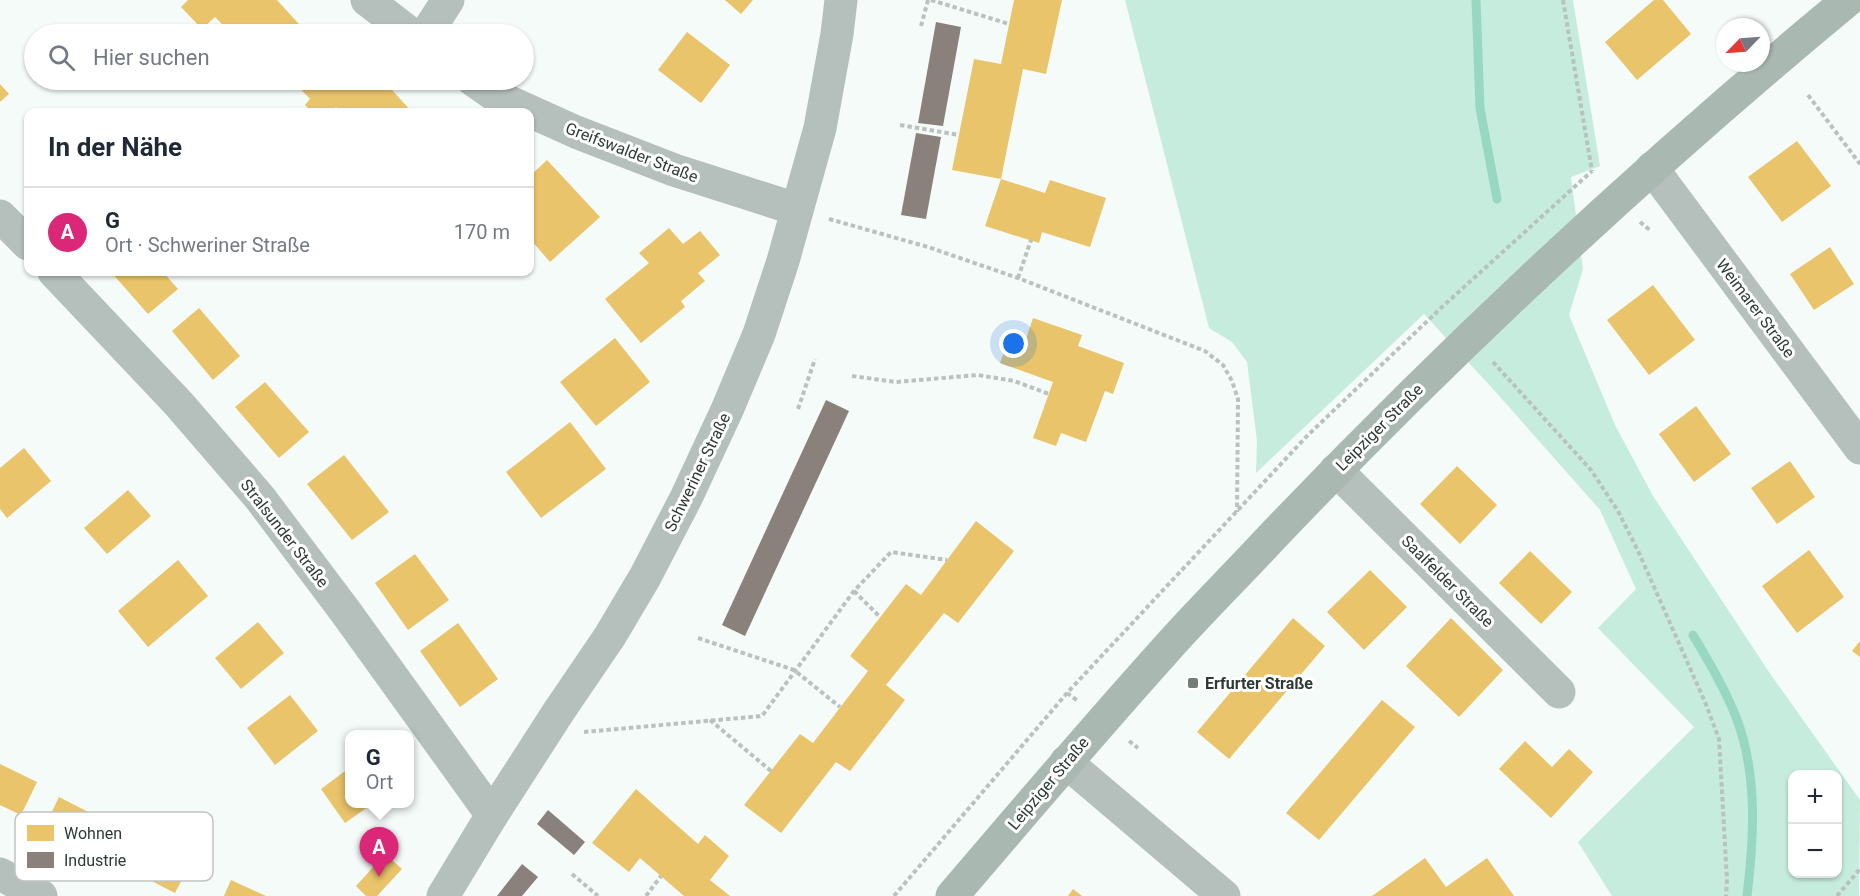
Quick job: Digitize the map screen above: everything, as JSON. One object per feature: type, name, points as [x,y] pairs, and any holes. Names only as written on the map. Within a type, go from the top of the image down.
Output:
[{"type":"main road","name":"Leipziger Straße","points":[[952,896],[1159,657],[1336,470],[1469,338],[1652,168],[1848,0]]},
{"type":"street","points":[[366,0],[398,24]]},
{"type":"street","points":[[432,24],[448,0]]},
{"type":"street","name":"Schweriner Straße","points":[[443,896],[492,815],[610,636],[645,577],[686,498],[727,410],[759,334],[783,261],[820,128],[841,0]]},
{"type":"street","name":"Greifswalder Straße","points":[[487,90],[523,108]]},
{"type":"street","name":"Greifswalder Straße","points":[[534,113],[674,170],[796,209]]},
{"type":"street","name":"Weimarer Straße","points":[[1652,168],[1860,448]]},
{"type":"street","points":[[0,216],[24,240]]},
{"type":"street","name":"Stralsunder Straße","points":[[58,276],[178,403],[260,498],[345,611],[492,815]]},
{"type":"street","name":"Saalfelder Straße","points":[[1336,470],[1559,692]]},
{"type":"street","points":[[1066,762],[1224,896]]},
{"type":"street","points":[[0,874],[41,896]]},
{"type":"path","points":[[921,26],[929,0],[1009,24]]},
{"type":"path","points":[[894,896],[1067,693],[1308,435],[1441,308],[1592,171],[1563,0]]},
{"type":"path","points":[[1808,95],[1860,164]]},
{"type":"path","points":[[900,125],[959,135]]},
{"type":"path","points":[[796,209],[928,247],[1018,278],[1205,351],[1222,365],[1232,381],[1238,399],[1237,512]]},
{"type":"path","points":[[1018,278],[1031,240]]},
{"type":"path","points":[[1441,308],[1592,470],[1618,511],[1640,553],[1682,647],[1719,739],[1726,896]]},
{"type":"path","points":[[798,409],[815,359]]},
{"type":"path","points":[[852,376],[896,382],[978,375],[1014,381],[1049,394]]},
{"type":"path","points":[[559,711],[584,732],[762,716],[854,591],[891,552],[946,560]]},
{"type":"path","points":[[854,591],[880,617]]},
{"type":"path","points":[[698,638],[794,670],[840,707]]},
{"type":"path","points":[[710,720],[771,771]]},
{"type":"path","points":[[1837,896],[1860,869]]},
{"type":"path","points":[[572,874],[598,896]]},
{"type":"path","points":[[646,896],[661,876]]},
{"type":"green space","points":[[1125,0],[1573,0],[1600,166],[1571,177],[1583,269],[1569,315],[1615,425],[1653,496],[1771,675],[1839,770],[1788,770],[1788,878],[1842,878],[1842,775],[1860,800],[1859,896],[1612,896],[1578,842],[1694,727],[1598,628],[1636,589],[1600,510],[1424,314],[1256,473],[1257,441],[1247,362],[1232,342],[1209,328]]},
{"type":"building: Wohnen","points":[[188,0],[277,0],[299,24],[222,24],[215,17],[207,24],[197,24],[181,7]]},
{"type":"building: Wohnen","points":[[725,0],[753,0],[741,14]]},
{"type":"building: Wohnen","points":[[1014,0],[1062,0],[1046,74],[1023,69],[1001,179],[952,170],[974,59],[1001,64]]},
{"type":"building: Wohnen","points":[[1654,0],[1663,0],[1691,34],[1637,80],[1605,42]]},
{"type":"building: Wohnen","points":[[687,32],[730,65],[701,103],[658,70]]},
{"type":"building: Wohnen","points":[[0,84],[9,94],[0,102]]},
{"type":"building: Wohnen","points":[[301,90],[392,90],[408,108],[308,108],[305,105],[310,99]]},
{"type":"building: Wohnen","points":[[1797,141],[1831,186],[1782,222],[1748,177]]},
{"type":"building: Wohnen","points":[[547,160],[600,217],[550,262],[534,244],[534,172]]},
{"type":"building: Wohnen","points":[[1001,179],[1045,193],[1050,180],[1106,198],[1090,247],[1042,232],[1039,243],[985,226]]},
{"type":"building: Wohnen","points":[[669,228],[683,244],[700,231],[720,255],[698,273],[705,281],[681,301],[685,307],[641,343],[605,299],[649,263],[639,253]]},
{"type":"building: Wohnen","points":[[1830,247],[1854,284],[1814,310],[1790,274]]},
{"type":"building: Wohnen","points":[[115,276],[167,276],[178,289],[148,314]]},
{"type":"building: Wohnen","points":[[1653,285],[1695,340],[1649,375],[1607,320]]},
{"type":"building: Wohnen","points":[[199,308],[240,356],[213,380],[172,331]]},
{"type":"building: Wohnen","points":[[1033,318],[1082,335],[1078,346],[1124,363],[1113,394],[1105,391],[1086,442],[1061,433],[1056,446],[1033,438],[1053,382],[1000,363],[1010,336],[1025,342]]},
{"type":"building: Wohnen","points":[[615,338],[650,382],[596,426],[560,382]]},
{"type":"building: Wohnen","points":[[265,382],[309,432],[279,458],[235,407]]},
{"type":"building: Wohnen","points":[[1696,406],[1731,454],[1694,482],[1659,434]]},
{"type":"building: Wohnen","points":[[570,422],[606,469],[541,518],[506,472]]},
{"type":"building: Wohnen","points":[[24,448],[51,481],[7,518],[0,509],[0,468]]},
{"type":"building: Wohnen","points":[[344,455],[389,512],[352,540],[307,484]]},
{"type":"building: Wohnen","points":[[1790,461],[1815,497],[1777,524],[1751,488]]},
{"type":"building: Wohnen","points":[[1457,466],[1497,505],[1460,544],[1420,504]]},
{"type":"building: Wohnen","points":[[128,490],[151,516],[107,554],[84,528]]},
{"type":"building: Wohnen","points":[[976,521],[1014,551],[958,623],[944,613],[886,685],[905,700],[850,771],[836,762],[781,833],[744,805],[800,734],[813,743],[868,671],[850,656],[906,584],[921,595]]},
{"type":"building: Wohnen","points":[[1809,550],[1844,597],[1797,633],[1762,586]]},
{"type":"building: Wohnen","points":[[1530,551],[1572,592],[1541,624],[1499,583]]},
{"type":"building: Wohnen","points":[[415,554],[449,600],[408,630],[375,583]]},
{"type":"building: Wohnen","points":[[178,560],[208,596],[148,647],[118,611]]},
{"type":"building: Wohnen","points":[[1370,570],[1407,607],[1364,650],[1327,612]]},
{"type":"building: Wohnen","points":[[1293,618],[1325,646],[1229,759],[1197,732]]},
{"type":"building: Wohnen","points":[[1451,618],[1503,670],[1459,717],[1406,666]]},
{"type":"building: Wohnen","points":[[258,622],[284,653],[241,689],[215,658]]},
{"type":"building: Wohnen","points":[[458,623],[498,679],[460,707],[420,651]]},
{"type":"building: Wohnen","points":[[1860,641],[1860,657],[1852,651]]},
{"type":"building: Wohnen","points":[[290,695],[318,731],[275,765],[247,728]]},
{"type":"building: Wohnen","points":[[1382,700],[1415,727],[1319,840],[1286,813]]},
{"type":"building: Wohnen","points":[[1525,741],[1552,767],[1569,749],[1593,772],[1551,818],[1499,769]]},
{"type":"building: Wohnen","points":[[0,764],[37,782],[22,812],[15,812],[0,805]]},
{"type":"building: Wohnen","points":[[345,771],[345,808],[366,808],[345,823],[321,789]]},
{"type":"building: Wohnen","points":[[636,789],[698,844],[705,835],[729,856],[710,880],[730,896],[684,896],[640,858],[629,872],[592,843]]},
{"type":"building: Wohnen","points":[[59,797],[88,812],[52,812]]},
{"type":"building: Wohnen","points":[[385,854],[402,869],[377,896],[366,896],[356,886]]},
{"type":"building: Wohnen","points":[[1425,858],[1446,887],[1487,858],[1514,896],[1372,896]]},
{"type":"building: Wohnen","points":[[231,880],[266,896],[224,896]]},
{"type":"building: Wohnen","points":[[152,881],[181,881],[175,893]]},
{"type":"building: Wohnen","points":[[1073,889],[1082,896],[1068,896]]},
{"type":"building: Industrie","points":[[936,22],[961,27],[943,126],[918,123]]},
{"type":"building: Industrie","points":[[916,133],[941,137],[926,219],[901,215]]},
{"type":"building: Industrie","points":[[826,400],[849,411],[745,636],[722,625]]},
{"type":"building: Industrie","points":[[548,810],[585,842],[574,855],[537,824]]},
{"type":"building: Industrie","points":[[522,864],[538,877],[522,896],[497,896]]},
{"type":"waterway","points":[[1476,0],[1480,108],[1497,199]]},
{"type":"waterway","points":[[1693,635],[1732,707],[1748,761],[1752,828],[1747,896]]},
{"type":"place","name":"Erfurter Straße","points":[[1193,683]]},
{"type":"place","name":"G","points":[[379,877]]}]
